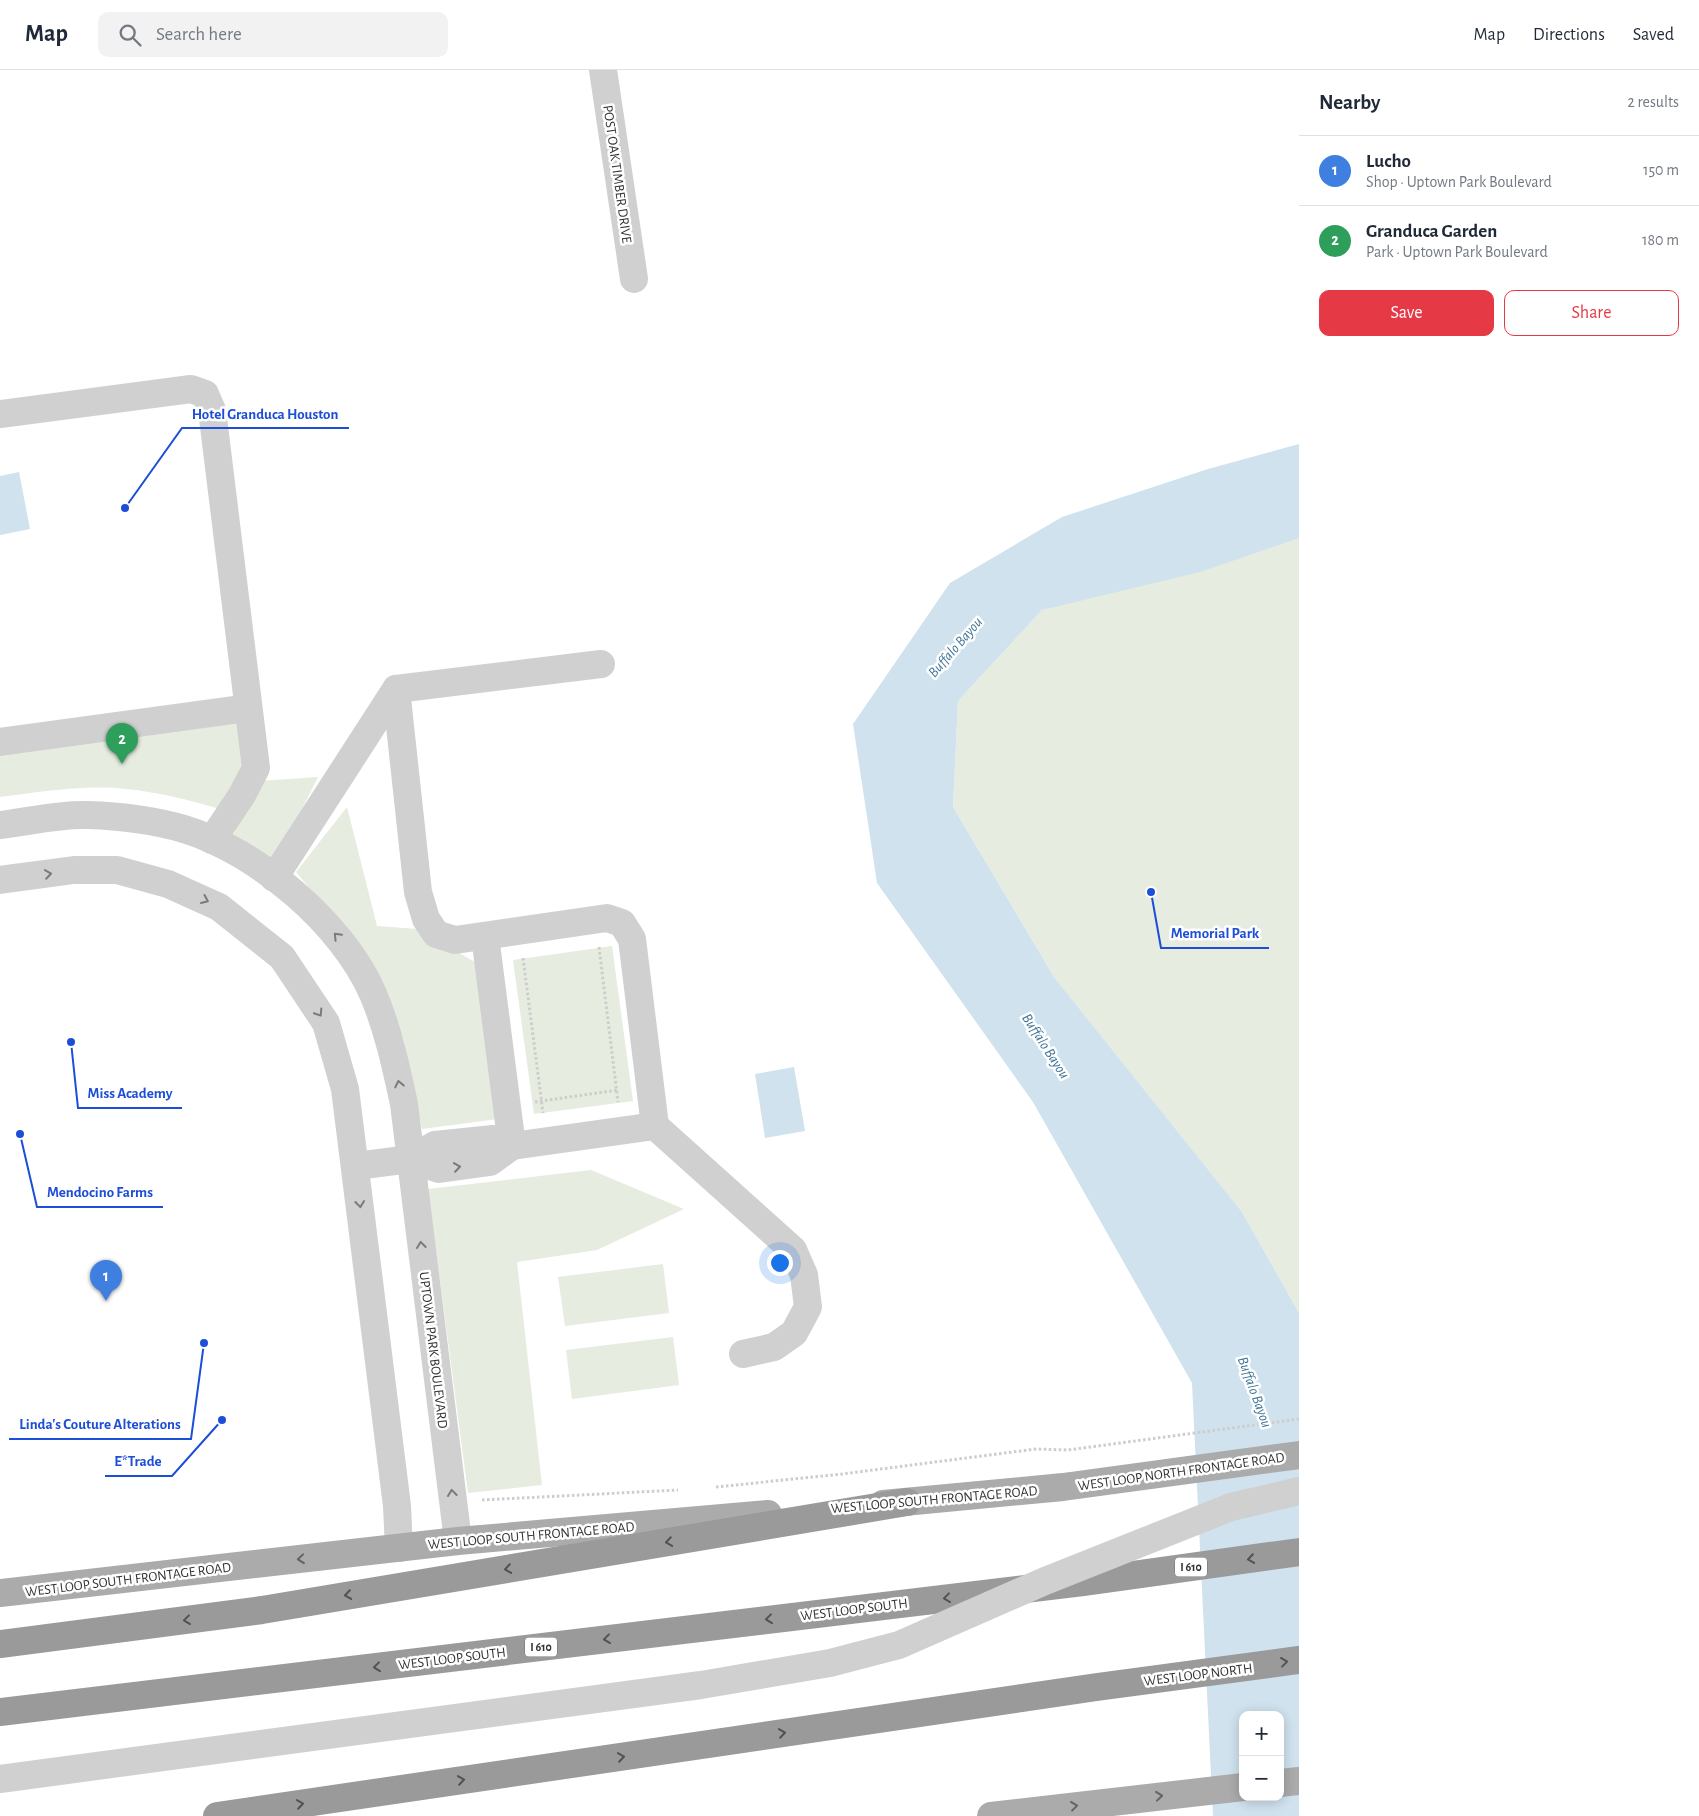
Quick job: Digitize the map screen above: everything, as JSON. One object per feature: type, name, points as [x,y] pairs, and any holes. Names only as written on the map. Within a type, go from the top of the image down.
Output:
[{"type":"highway","points":[[0,1644],[262,1610],[907,1502]]},
{"type":"highway","name":"WEST LOOP SOUTH","points":[[0,1712],[1083,1582],[1299,1552]]},
{"type":"highway","name":"WEST LOOP NORTH","points":[[217,1816],[1097,1687],[1299,1660]]},
{"type":"main road","name":"WEST LOOP NORTH FRONTAGE ROAD","points":[[1063,1487],[1299,1455]]},
{"type":"main road","name":"WEST LOOP SOUTH FRONTAGE ROAD","points":[[0,1594],[458,1541],[1063,1487]]},
{"type":"main road","points":[[1284,1783],[1299,1781]]},
{"type":"main road","points":[[991,1816],[1239,1787]]},
{"type":"street","name":"POST OAK TIMBER DRIVE","points":[[603,70],[634,278]]},
{"type":"street","points":[[0,414],[191,389],[205,394],[212,410],[255,752],[255,772],[212,840]]},
{"type":"street","points":[[396,689],[601,664]]},
{"type":"street","points":[[274,878],[396,689]]},
{"type":"street","points":[[396,689],[418,892],[426,919],[436,934],[455,940],[607,918],[622,923],[632,939],[656,1126],[794,1250],[804,1275],[808,1307],[794,1333],[774,1347],[743,1354]]},
{"type":"street","points":[[0,742],[248,708]]},
{"type":"street","name":"UPTOWN PARK BOULEVARD","points":[[0,825],[84,815],[126,817],[184,829],[235,852],[274,878],[310,909],[346,945],[373,994],[392,1051],[404,1104],[458,1541]]},
{"type":"street","points":[[0,880],[74,870],[117,870],[168,884],[219,907],[282,957],[326,1023],[345,1089],[356,1166],[397,1506],[400,1548]]},
{"type":"street","points":[[485,936],[512,1146]]},
{"type":"street","points":[[356,1166],[410,1159],[435,1145],[493,1139],[512,1146],[656,1126]]},
{"type":"street","points":[[0,1779],[702,1685],[830,1663],[899,1645],[1045,1581],[1232,1507],[1299,1491]]},
{"type":"path","points":[[595,920],[622,1131]]},
{"type":"path","points":[[519,930],[546,1141]]},
{"type":"path","points":[[507,1106],[650,1086]]},
{"type":"path","points":[[714,1487],[842,1474],[1036,1449],[1068,1450],[1299,1419]]},
{"type":"path","points":[[472,1501],[686,1490]]},
{"type":"shaded area","points":[[1299,536],[1299,1313],[1242,1212],[1054,977],[953,807],[958,701],[1042,610]]},
{"type":"shaded area","points":[[238,721],[245,774],[220,809],[162,794],[95,787],[0,797],[0,755]]},
{"type":"shaded area","points":[[318,777],[275,863],[233,835],[259,781]]},
{"type":"shaded area","points":[[347,807],[377,926],[417,929],[475,962],[498,1119],[422,1129],[404,1041],[370,961],[296,872]]},
{"type":"shaded area","points":[[612,946],[633,1101],[534,1114],[513,960]]},
{"type":"shaded area","points":[[591,1170],[684,1209],[597,1250],[517,1262],[542,1485],[468,1493],[428,1189]]},
{"type":"shaded area","points":[[663,1264],[669,1313],[565,1326],[558,1277]]},
{"type":"shaded area","points":[[673,1337],[679,1385],[572,1399],[566,1350]]},
{"type":"water","name":"Buffalo Bayou","points":[[1299,444],[1299,538],[1200,572],[1042,610],[958,701],[953,807],[1054,977],[1242,1212],[1299,1313],[1299,1816],[1213,1816],[1192,1383],[1033,1102],[877,883],[853,724],[950,583],[1062,517],[1208,469]]},
{"type":"water","points":[[19,472],[30,529],[0,535],[0,476]]},
{"type":"water","points":[[794,1067],[805,1131],[765,1138],[755,1074]]},
{"type":"place","name":"Hotel Granduca Houston","points":[[125,508]]},
{"type":"place","name":"Granduca Garden","points":[[122,764]]},
{"type":"place","name":"Memorial Park","points":[[1151,892]]},
{"type":"place","name":"Miss Academy","points":[[71,1042]]},
{"type":"place","name":"Mendocino Farms","points":[[20,1134]]},
{"type":"place","name":"Lucho","points":[[106,1301]]},
{"type":"place","name":"Linda's Couture Alterations","points":[[204,1343]]},
{"type":"place","name":"E*Trade","points":[[222,1420]]}]
